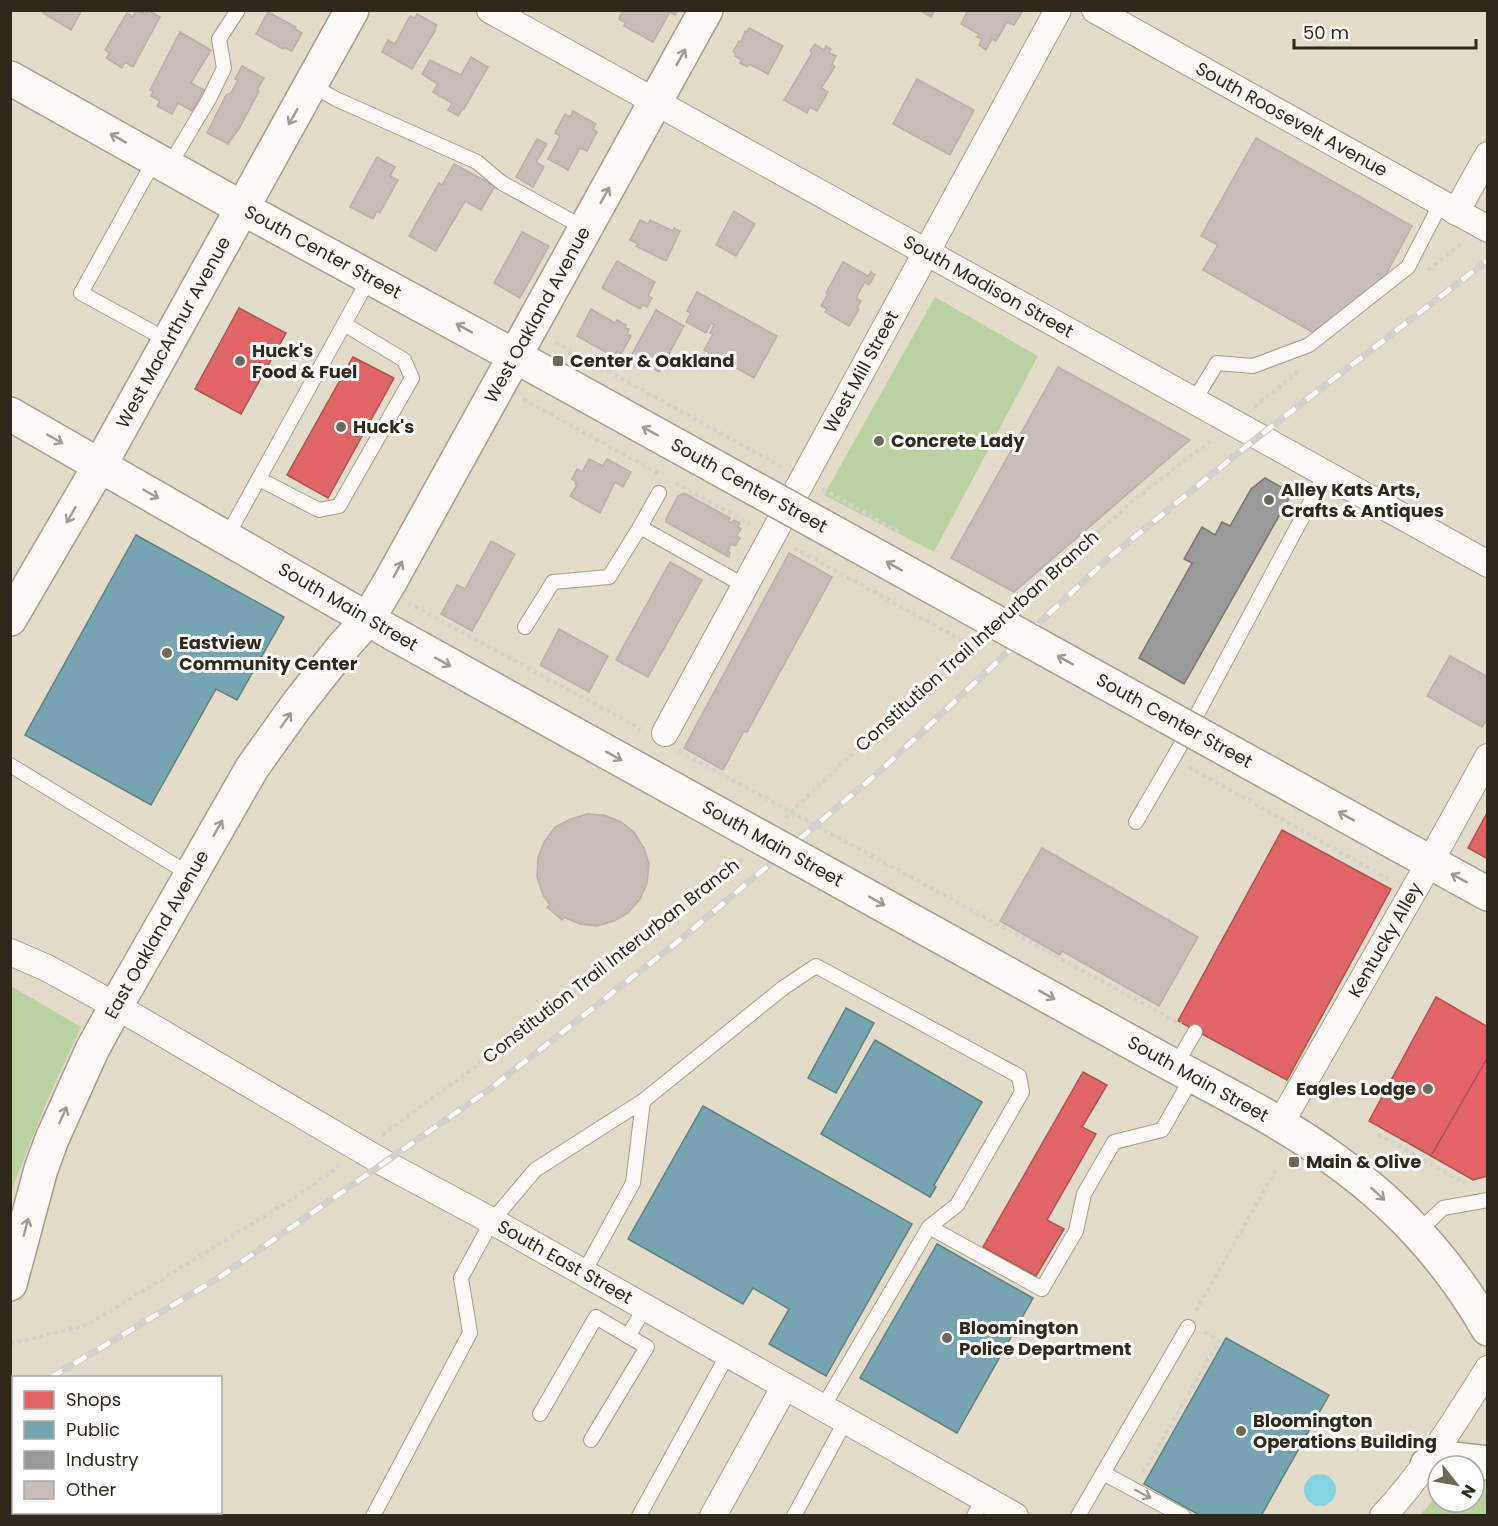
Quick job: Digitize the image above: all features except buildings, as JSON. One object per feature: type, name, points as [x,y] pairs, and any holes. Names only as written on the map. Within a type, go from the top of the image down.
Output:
[{"type":"main road","name":"West MacArthur Avenue","points":[[10,619],[100,465],[352,10]]},
{"type":"main road","name":"West Oakland Avenue","points":[[388,620],[515,356],[706,10]]},
{"type":"main road","name":"South Center Street","points":[[10,78],[1488,894]]},
{"type":"main road","name":"South Main Street","points":[[10,414],[226,538],[388,620],[1280,1124],[1332,1157],[1377,1192],[1418,1233],[1458,1282],[1488,1329]]},
{"type":"main road","name":"East Oakland Avenue","points":[[10,1284],[41,1169],[52,1139],[92,1050],[116,1006],[252,768],[297,705],[342,648],[388,620]]},
{"type":"street","name":"South Madison Street","points":[[490,10],[1488,564]]},
{"type":"street","name":"West Mill Street","points":[[662,738],[1058,10]]},
{"type":"street","name":"South Roosevelt Avenue","points":[[1095,10],[1488,229]]},
{"type":"street","points":[[1449,208],[1488,155]]},
{"type":"street","name":"Kentucky Alley","points":[[1280,1124],[1488,757]]},
{"type":"street","name":"South East Street","points":[[10,952],[47,968],[116,1006],[362,1150],[846,1420],[979,1507],[1015,1515]]},
{"type":"street","points":[[1434,1454],[1488,1369]]},
{"type":"street","points":[[713,1515],[785,1386]]},
{"type":"street","points":[[1383,1515],[1407,1491],[1426,1466]]},
{"type":"lane","points":[[168,340],[81,293],[162,163],[209,99],[224,68],[219,39],[238,10]]},
{"type":"lane","points":[[311,85],[336,99],[477,162],[502,183],[586,229]]},
{"type":"lane","points":[[1194,401],[1217,363],[1253,366],[1310,345],[1408,267],[1449,208]]},
{"type":"lane","points":[[226,538],[370,277]]},
{"type":"lane","points":[[259,479],[319,510],[339,506],[412,378],[404,360],[344,324]]},
{"type":"lane","points":[[1136,822],[1326,475]]},
{"type":"lane","points":[[525,627],[553,582],[609,577],[659,493]]},
{"type":"lane","points":[[640,527],[745,586]]},
{"type":"lane","points":[[10,765],[191,875]]},
{"type":"lane","points":[[373,1515],[470,1333],[461,1278],[492,1221],[535,1170],[643,1101],[783,988],[816,966],[1019,1076],[1022,1092],[957,1204],[929,1227],[823,1407]]},
{"type":"lane","points":[[929,1227],[1042,1289],[1076,1231],[1084,1194],[1114,1142],[1162,1130],[1174,1066],[1195,1032]]},
{"type":"lane","points":[[583,1274],[633,1184],[643,1101]]},
{"type":"lane","points":[[1418,1233],[1443,1208],[1488,1200]]},
{"type":"lane","points":[[628,1336],[645,1308]]},
{"type":"lane","points":[[540,1414],[596,1317],[647,1347],[591,1440]]},
{"type":"lane","points":[[1078,1515],[1188,1327]]},
{"type":"lane","points":[[639,1515],[728,1354]]},
{"type":"lane","points":[[794,1515],[846,1420]]},
{"type":"lane","points":[[1103,1473],[1182,1515]]},
{"type":"path","points":[[516,398],[520,398],[974,647]]},
{"type":"path","name":"Constitution Trail Interurban Branch","points":[[1012,611],[1135,499],[1208,443]]},
{"type":"path","points":[[388,620],[410,604],[662,738],[792,812],[1195,1032]]},
{"type":"path","name":"Constitution Trail Interurban Branch","points":[[784,819],[868,739],[982,640]]},
{"type":"path","points":[[1173,758],[1395,883]]},
{"type":"path","name":"Constitution Trail Interurban Branch","points":[[10,1344],[87,1325],[299,1195],[523,1032],[743,859]]},
{"type":"path","points":[[1378,1134],[1468,1185]]},
{"type":"green space","points":[[935,297],[1038,356],[934,552],[824,495]]},
{"type":"green space","points":[[11,986],[81,1027],[46,1103],[11,1192]]},
{"type":"green space","points":[[1487,1478],[1487,1515],[1419,1516],[1426,1508],[1426,1514],[1486,1514]]},
{"type":"water","points":[[1320,1474],[1331,1479],[1336,1490],[1331,1501],[1320,1506],[1309,1501],[1304,1490],[1309,1479]]},
{"type":"railway","points":[[53,1376],[220,1277],[490,1089],[681,939],[879,772],[1111,556],[1258,437],[1488,260]]},
{"type":"place","name":"Huck's Food & Fuel","points":[[240,361]]},
{"type":"place","name":"Center & Oakland","points":[[558,361]]},
{"type":"place","name":"Huck's","points":[[341,427]]},
{"type":"place","name":"Concrete Lady","points":[[879,441]]},
{"type":"place","name":"Alley Kats Arts, Crafts & Antiques","points":[[1269,500]]},
{"type":"place","name":"Eastview Community Center","points":[[167,653]]},
{"type":"place","name":"Eagles Lodge","points":[[1428,1089]]},
{"type":"place","name":"Main & Olive","points":[[1294,1162]]},
{"type":"place","name":"Bloomington Police Department","points":[[947,1338]]},
{"type":"place","name":"Bloomington Operations Building","points":[[1241,1431]]}]
